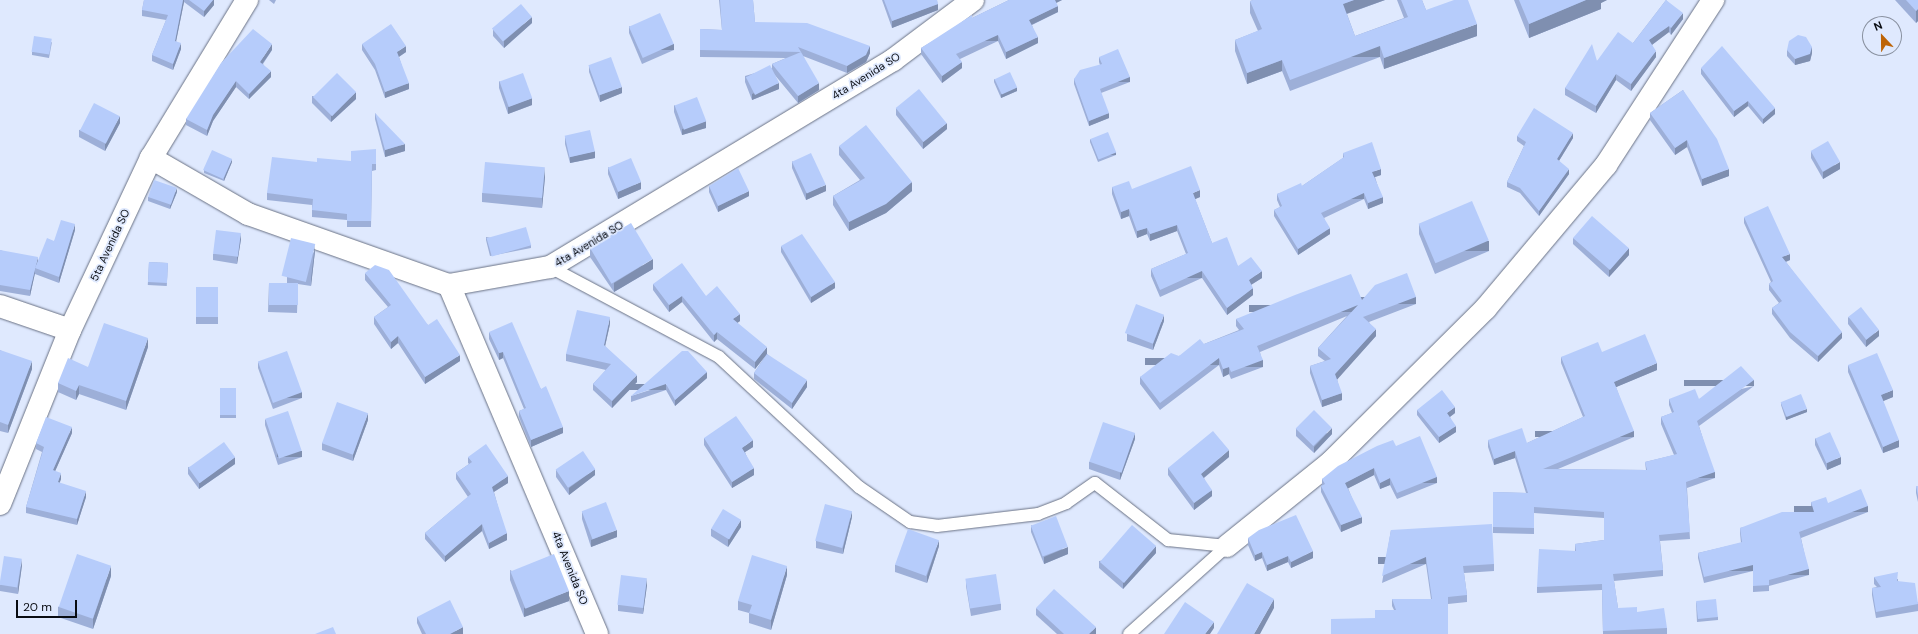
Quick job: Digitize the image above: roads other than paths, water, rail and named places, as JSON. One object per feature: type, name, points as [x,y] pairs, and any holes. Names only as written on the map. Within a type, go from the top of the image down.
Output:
[{"type":"street","name":"5ta Avenida SO","points":[[0,504],[70,330],[151,158],[247,0]]},
{"type":"street","name":"4ta Avenida SO","points":[[597,634],[449,284],[550,267],[893,60],[973,0]]},
{"type":"street","points":[[1227,546],[1331,462],[1486,308],[1606,165],[1713,0]]},
{"type":"street","points":[[151,158],[248,214],[449,284]]},
{"type":"street","points":[[0,306],[70,330]]},
{"type":"lane","points":[[550,267],[719,357],[859,487],[910,522],[937,526],[1038,514],[1066,503],[1095,483],[1168,540],[1227,546]]},
{"type":"lane","points":[[1129,634],[1227,546]]}]
